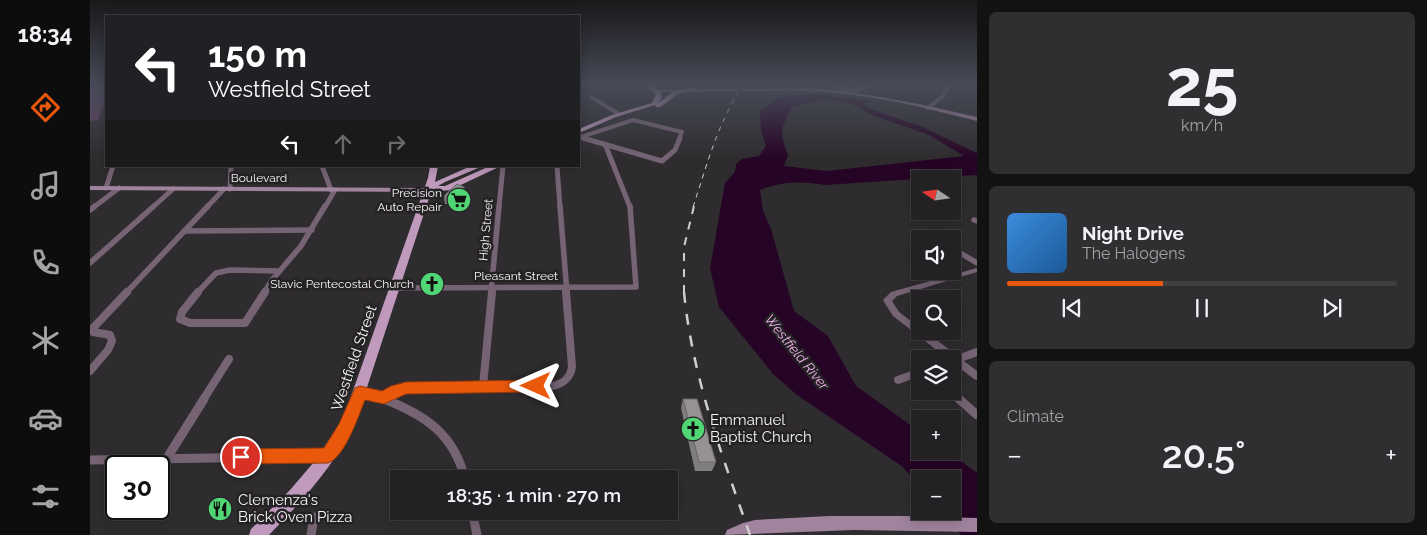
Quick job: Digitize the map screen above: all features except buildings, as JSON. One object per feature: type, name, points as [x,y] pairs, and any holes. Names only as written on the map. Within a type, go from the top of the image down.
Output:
[{"type":"main road","points":[[629,112],[638,109]]},
{"type":"main road","points":[[580,134],[619,114],[644,109]]},
{"type":"main road","points":[[932,109],[977,119]]},
{"type":"main road","points":[[427,190],[435,183],[476,167]]},
{"type":"main road","points":[[427,190],[448,188],[494,167]]},
{"type":"main road","points":[[434,168],[439,174],[455,175]]},
{"type":"main road","name":"Westfield Street","points":[[257,535],[297,493],[328,456],[346,428],[360,393],[434,168]]},
{"type":"main road","name":"Boulevard","points":[[90,188],[427,190]]},
{"type":"main road","points":[[732,535],[755,528],[821,522],[977,525]]},
{"type":"street","points":[[610,109],[619,114]]},
{"type":"street","points":[[580,134],[633,120],[682,132],[675,150],[662,161],[580,134]]},
{"type":"street","name":"Pleasant Street","points":[[395,288],[636,287],[631,209],[605,144]]},
{"type":"street","points":[[106,188],[113,167]]},
{"type":"street","points":[[90,371],[110,347],[112,341],[111,337],[92,330],[184,231],[227,189],[230,167]]},
{"type":"street","points":[[279,271],[230,270],[218,273],[206,281],[182,312],[180,318],[182,322],[245,323],[279,271],[312,230],[333,190],[322,167]]},
{"type":"street","name":"High Street","points":[[483,386],[503,167]]},
{"type":"street","points":[[384,398],[406,388],[554,386],[567,381],[573,369],[557,167]]},
{"type":"street","points":[[90,210],[119,188]]},
{"type":"street","points":[[90,263],[173,189]]},
{"type":"street","points":[[184,231],[312,230]]},
{"type":"street","points":[[961,253],[977,263]]},
{"type":"street","points":[[941,350],[896,314],[887,301],[888,297],[977,270]]},
{"type":"street","points":[[961,358],[977,352]]},
{"type":"street","points":[[169,455],[229,359]]},
{"type":"street","points":[[961,365],[977,376]]},
{"type":"street","points":[[898,380],[911,375]]},
{"type":"street","points":[[360,393],[384,398],[408,409],[442,434],[454,448],[462,470]]},
{"type":"street","points":[[960,400],[977,414]]},
{"type":"street","points":[[170,458],[328,456]]},
{"type":"street","points":[[90,460],[105,460]]},
{"type":"street","points":[[311,535],[314,517]]},
{"type":"street","points":[[474,520],[478,535]]},
{"type":"shaded area","points":[[90,109],[102,109],[98,120],[90,121]]},
{"type":"water","name":"Westfield River","points":[[763,109],[791,109],[784,124],[782,135],[788,155],[784,166],[827,171],[964,156],[929,135],[872,115],[861,109],[871,109],[920,126],[977,153],[977,175],[961,176],[961,170],[911,170],[911,179],[825,185],[792,183],[760,190],[763,211],[771,229],[794,311],[828,336],[856,386],[911,426],[911,460],[959,460],[977,473],[977,535],[961,535],[948,520],[961,520],[961,470],[911,470],[911,476],[903,467],[797,395],[773,374],[719,307],[710,268],[725,183],[735,172],[736,164],[742,159],[759,156],[766,146],[761,131],[760,111]]},
{"type":"railway","points":[[693,207],[708,159],[729,109]]},
{"type":"railway","points":[[684,292],[684,247],[694,206]]},
{"type":"railway","points":[[684,292],[688,323],[701,385],[719,445],[750,535]]},
{"type":"place","name":"Precision Auto Repair","points":[[459,200]]},
{"type":"place","name":"Slavic Pentecostal Church","points":[[432,284]]},
{"type":"place","name":"Emmanuel Baptist Church","points":[[693,429]]},
{"type":"place","name":"Clemenza's Brick Oven Pizza","points":[[220,509]]},
{"type":"route","points":[[241,457],[328,456],[346,428],[360,393],[384,398],[406,388],[536,386]]}]
